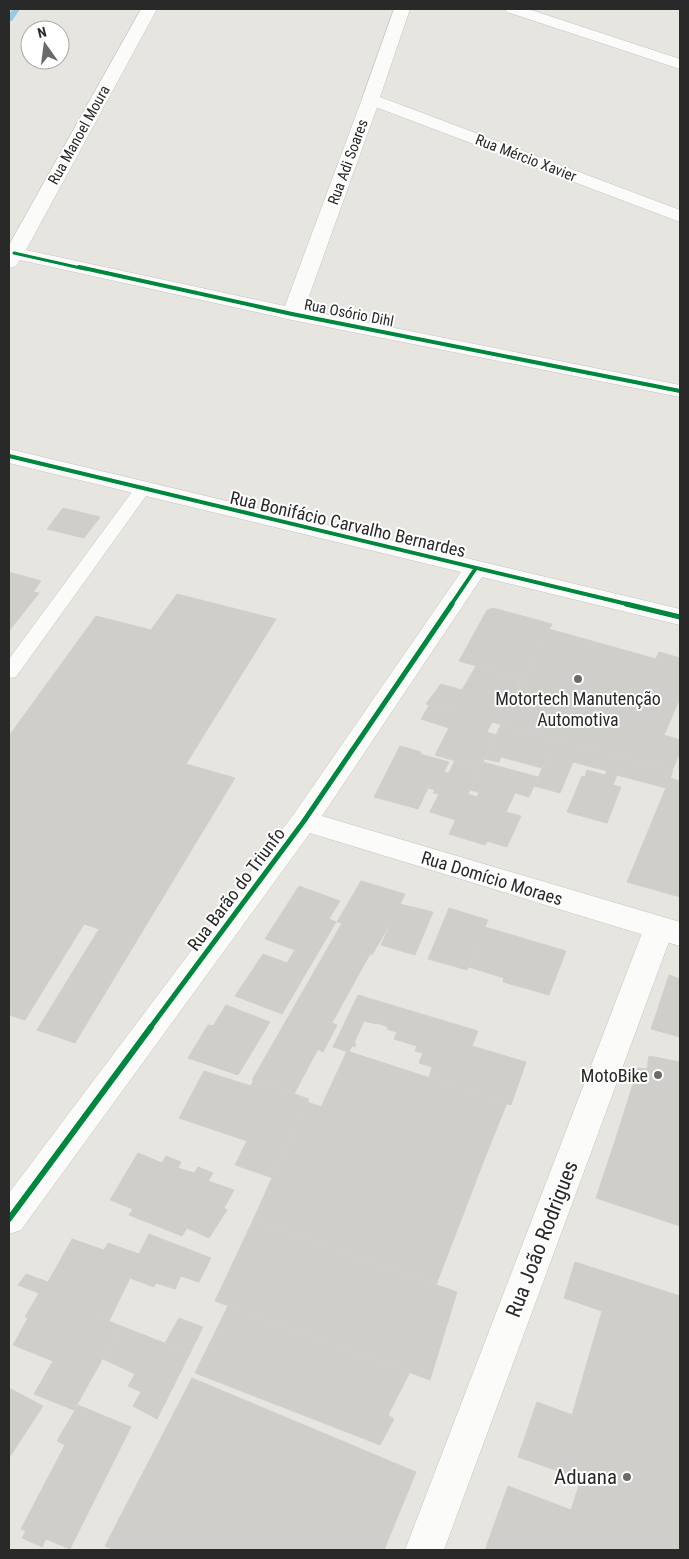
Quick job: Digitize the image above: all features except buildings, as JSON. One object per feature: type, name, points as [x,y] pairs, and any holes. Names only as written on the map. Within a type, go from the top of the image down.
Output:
[{"type":"street","name":"Rua Manoel Moura","points":[[11,258],[149,9]]},
{"type":"street","name":"Rua Adi Soares","points":[[292,314],[371,100],[402,9]]},
{"type":"street","points":[[512,9],[680,64]]},
{"type":"street","name":"Rua Mércio Xavier","points":[[371,100],[680,216]]},
{"type":"street","name":"Rua Osório Dihl","points":[[11,258],[680,391]]},
{"type":"street","name":"Rua Bonifácio Carvalho Bernardes","points":[[9,456],[680,617]]},
{"type":"street","name":"Rua Barão do Triunfo","points":[[9,1219],[304,821],[476,568]]},
{"type":"street","name":"Rua Domício Moraes","points":[[304,821],[670,931]]},
{"type":"street","name":"Rua João Rodrigues","points":[[424,1550],[670,931]]},
{"type":"lane","points":[[9,672],[143,489]]},
{"type":"waterway","points":[[9,19],[16,9]]},
{"type":"cycle path","points":[[14,253],[292,314],[680,391]]},
{"type":"cycle path","points":[[9,456],[680,617]]},
{"type":"cycle path","points":[[9,1219],[304,821],[476,568]]},
{"type":"place","name":"Motortech Manutenção Automotiva","points":[[578,679]]},
{"type":"place","name":"MotoBike","points":[[658,1075]]},
{"type":"place","name":"Aduana","points":[[627,1477]]}]
